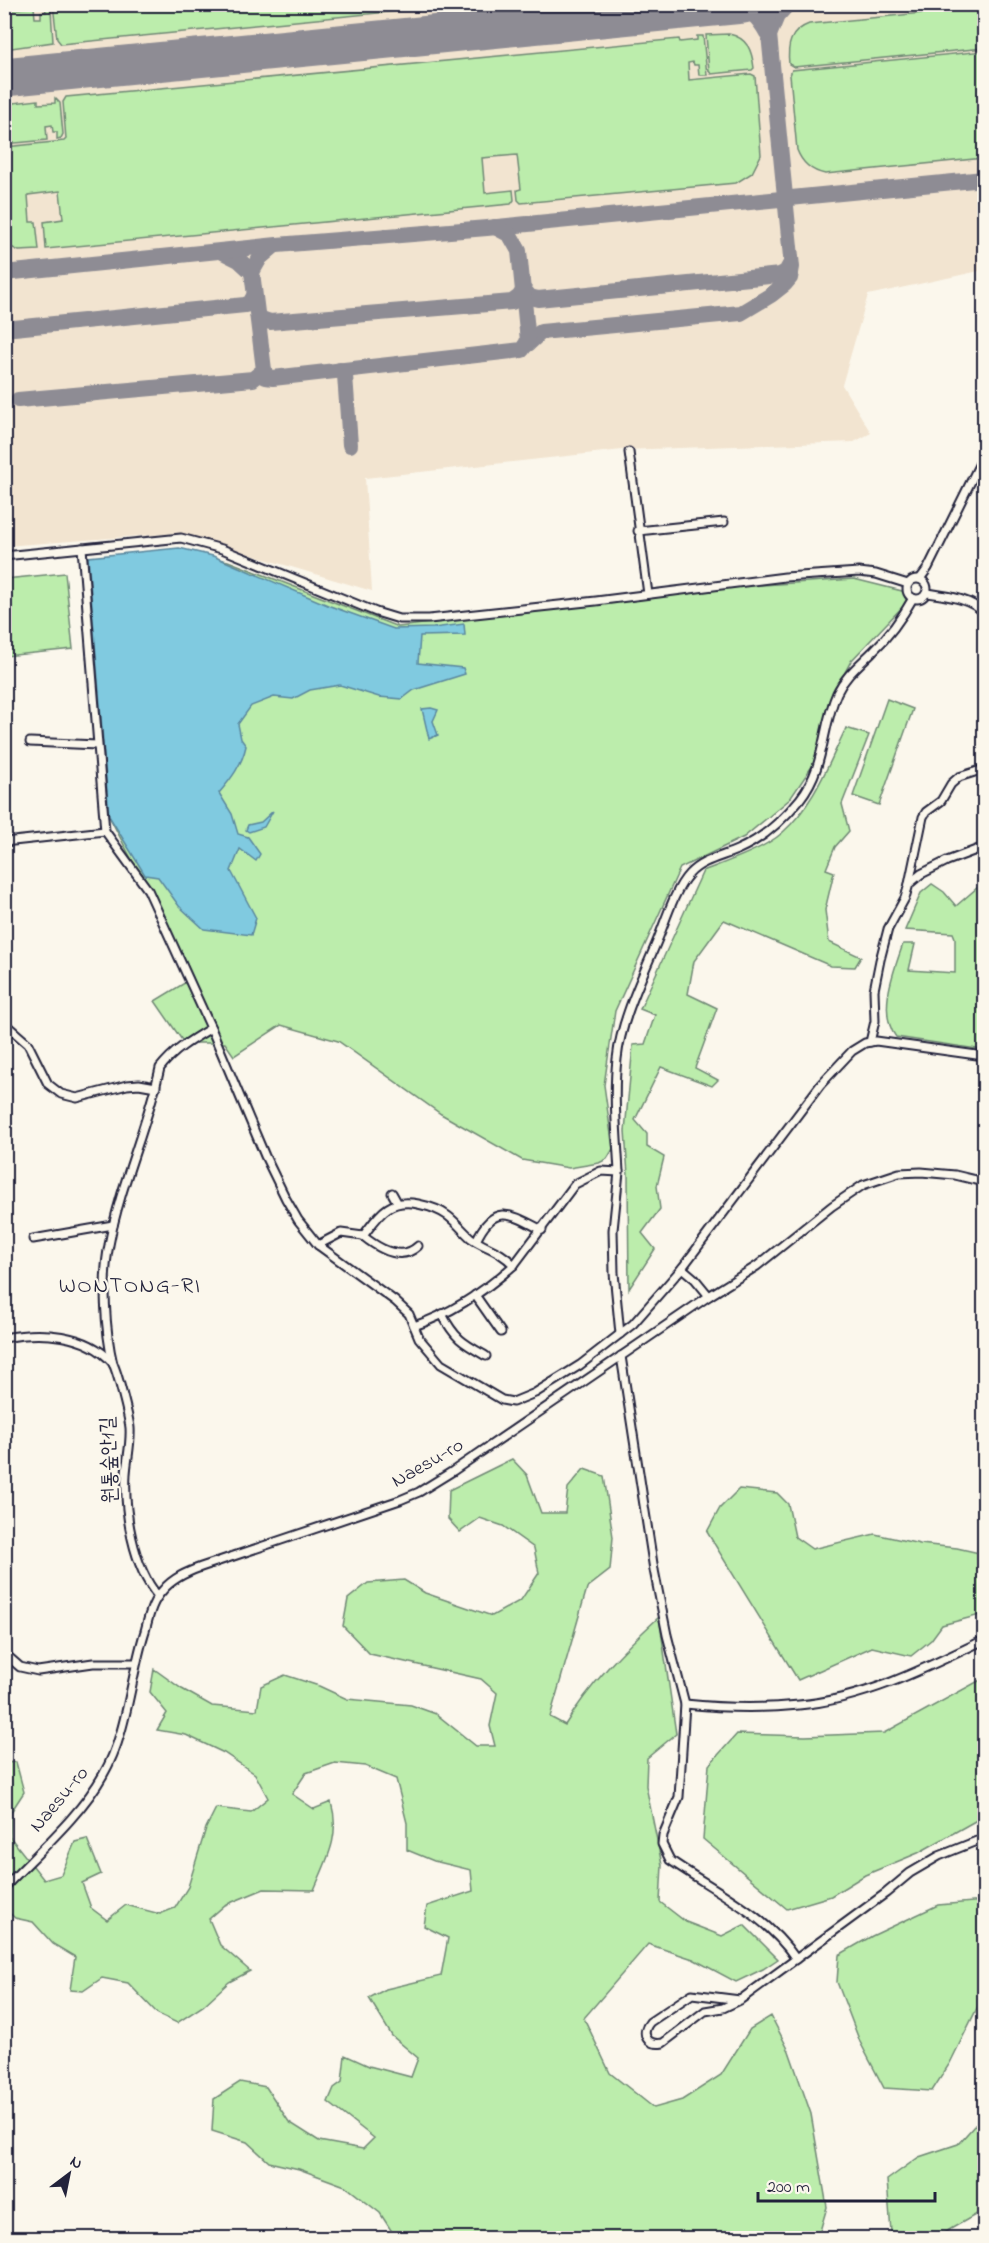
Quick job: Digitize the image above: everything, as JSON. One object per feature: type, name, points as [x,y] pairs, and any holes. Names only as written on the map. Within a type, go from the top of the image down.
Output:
[{"type":"street","points":[[629,452],[648,594]]},
{"type":"street","points":[[920,579],[927,586],[927,592],[923,598],[913,598],[907,591],[908,584],[920,579],[928,568],[984,455]]},
{"type":"street","points":[[638,531],[724,522]]},
{"type":"street","points":[[4,556],[181,538],[222,549],[376,612],[399,619],[429,619],[785,577],[859,572],[876,574],[908,584]]},
{"type":"street","points":[[82,548],[105,831],[148,890],[286,1199],[298,1220],[318,1245],[395,1301],[409,1314],[419,1338],[441,1364],[502,1400],[513,1402],[535,1393],[580,1365],[633,1324],[682,1268],[821,1084],[852,1051],[870,1042],[896,1043],[984,1056]]},
{"type":"street","points":[[927,592],[966,601],[980,608],[984,613]]},
{"type":"street","points":[[620,1334],[614,1273],[613,1230],[619,1172],[616,1113],[617,1058],[623,1030],[672,904],[688,875],[700,864],[738,850],[754,841],[773,828],[801,797],[812,782],[820,762],[830,714],[838,692],[852,670],[900,621],[913,598]]},
{"type":"street","points":[[30,742],[97,745]]},
{"type":"street","points":[[870,1042],[875,1021],[874,990],[880,960],[888,928],[905,898],[923,817],[941,801],[951,784],[959,777],[984,769]]},
{"type":"street","points":[[4,842],[105,831]]},
{"type":"street","points":[[909,884],[921,874],[947,861],[984,847]]},
{"type":"street","points":[[4,1023],[28,1044],[48,1084],[61,1094],[77,1098],[139,1084],[156,1088]]},
{"type":"street","name":"원통숲안1길","points":[[158,1596],[143,1574],[135,1548],[125,1484],[130,1425],[113,1364],[108,1332],[107,1254],[113,1226],[156,1088],[160,1068],[180,1047],[211,1028]]},
{"type":"street","points":[[414,1326],[442,1314],[496,1282],[514,1265],[575,1184],[601,1171],[619,1172]]},
{"type":"street","name":"Naesu-ro","points":[[4,1888],[85,1801],[104,1773],[118,1742],[135,1663],[158,1596],[174,1579],[191,1570],[419,1492],[757,1266],[842,1198],[874,1180],[899,1173],[921,1172],[955,1175],[984,1182]]},
{"type":"street","points":[[392,1193],[397,1202]]},
{"type":"street","points":[[363,1236],[381,1213],[397,1202],[408,1202],[438,1210],[476,1241],[503,1254],[514,1265]]},
{"type":"street","points":[[476,1241],[483,1226],[492,1217],[500,1214],[511,1214],[542,1230]]},
{"type":"street","points":[[33,1239],[113,1226]]},
{"type":"street","points":[[318,1245],[341,1233],[363,1236],[381,1249],[405,1255],[410,1254],[418,1246]]},
{"type":"street","points":[[682,1268],[709,1296]]},
{"type":"street","points":[[475,1294],[501,1332]]},
{"type":"street","points":[[442,1314],[451,1332],[457,1338],[486,1356]]},
{"type":"street","points":[[4,1338],[29,1335],[66,1336],[90,1346],[113,1364]]},
{"type":"street","points":[[621,1356],[654,1570],[667,1635],[685,1704],[679,1797],[663,1835],[662,1844],[670,1860],[762,1922],[796,1959]]},
{"type":"street","points":[[685,1704],[738,1708],[801,1705],[830,1700],[900,1678],[984,1640]]},
{"type":"street","points":[[4,1653],[20,1667],[38,1671],[93,1663],[135,1663]]},
{"type":"street","points":[[740,2000],[692,1994],[650,2022],[645,2028],[645,2036],[656,2044],[663,2043],[705,2011],[723,2008],[740,2000],[910,1873],[939,1856],[984,1838]]},
{"type":"shaded area","points":[[5,5],[984,5],[984,270],[868,295],[842,385],[871,433],[854,442],[622,450],[365,478],[372,591],[178,533],[5,546]]},
{"type":"green space","points":[[53,4],[460,5],[61,44],[57,39]]},
{"type":"green space","points":[[45,6],[51,10],[53,42],[5,49],[5,10],[34,7],[35,18],[41,18],[41,12],[46,12]]},
{"type":"green space","points":[[984,7],[984,48],[794,67],[789,64],[791,40],[798,31],[809,24]]},
{"type":"green space","points":[[729,34],[741,39],[748,46],[754,68],[711,74],[706,35]]},
{"type":"green space","points":[[697,36],[703,36],[707,75],[699,75],[698,65],[694,65],[693,62],[688,63],[689,80],[751,74],[755,76],[761,155],[752,173],[736,183],[521,203],[518,200],[517,190],[521,189],[517,155],[482,158],[485,193],[513,190],[514,200],[511,204],[46,249],[44,222],[63,219],[60,191],[28,195],[30,222],[36,222],[39,250],[19,251],[5,244],[5,147],[64,141],[66,139],[63,102],[66,97],[679,39],[680,42],[697,40]]},
{"type":"green space","points":[[984,51],[984,158],[825,174],[811,169],[799,155],[790,75],[792,70]]},
{"type":"green space","points":[[55,98],[60,103],[63,134],[61,138],[57,139],[57,132],[53,132],[52,125],[46,126],[47,140],[5,144],[5,104],[38,100],[38,104],[55,103]]},
{"type":"green space","points":[[191,554],[228,561],[398,627],[733,587],[854,579],[902,591],[908,601],[851,661],[828,704],[817,759],[790,799],[744,837],[680,868],[615,1011],[604,1085],[613,1149],[607,1159],[599,1163],[569,1168],[522,1160],[441,1114],[338,1041],[281,1025],[234,1056],[225,1043],[184,1043],[155,1001],[193,978],[109,816],[88,557]]},
{"type":"green space","points":[[65,573],[73,649],[5,656],[5,579]]},
{"type":"green space","points":[[887,699],[913,709],[879,805],[853,796]]},
{"type":"green space","points":[[846,728],[869,735],[842,804],[849,831],[835,847],[826,869],[834,872],[825,910],[829,942],[861,957],[855,967],[831,966],[724,920],[694,961],[688,994],[717,1008],[695,1068],[718,1080],[712,1086],[661,1067],[635,1120],[647,1134],[647,1147],[664,1157],[657,1186],[660,1209],[642,1233],[655,1249],[629,1289],[628,1175],[625,1131],[633,1045],[645,1044],[655,1015],[640,1009],[703,871],[765,844],[782,833],[793,822],[812,797]]},
{"type":"green space","points":[[984,882],[984,1050],[896,1037],[890,1027],[887,1003],[903,944],[915,944],[909,970],[955,973],[953,933],[905,930],[921,893],[932,884],[944,892],[956,906]]},
{"type":"green space","points":[[512,1459],[527,1475],[541,1513],[565,1513],[568,1488],[584,1469],[604,1476],[613,1537],[610,1570],[587,1588],[550,1717],[565,1725],[585,1695],[608,1668],[659,1617],[676,1734],[647,1758],[646,1786],[662,1865],[660,1902],[686,1922],[722,1936],[744,1925],[778,1959],[736,1982],[693,1959],[648,1944],[584,2018],[610,2073],[654,2108],[682,2100],[721,2075],[750,2029],[771,2016],[789,2051],[811,2114],[827,2207],[818,2238],[396,2238],[380,2213],[345,2186],[299,2169],[269,2162],[247,2142],[212,2131],[214,2099],[240,2082],[266,2087],[289,2122],[319,2141],[363,2149],[374,2138],[328,2102],[334,2088],[342,2082],[345,2055],[369,2066],[411,2077],[418,2058],[392,2036],[369,1998],[386,1989],[441,1976],[448,1938],[424,1926],[427,1906],[473,1891],[471,1870],[434,1861],[407,1850],[407,1823],[396,1779],[365,1766],[335,1763],[306,1773],[292,1794],[314,1809],[331,1802],[334,1814],[331,1847],[314,1890],[264,1889],[225,1905],[209,1919],[220,1945],[250,1971],[229,1982],[203,2006],[177,2023],[158,2014],[128,1983],[102,1978],[83,1991],[70,1990],[75,1957],[53,1944],[33,1922],[15,1918],[5,1909],[5,1763],[16,1762],[24,1792],[11,1812],[10,1837],[44,1880],[61,1875],[75,1842],[87,1839],[101,1874],[82,1883],[91,1908],[107,1920],[126,1905],[160,1914],[175,1908],[188,1887],[206,1828],[216,1808],[251,1812],[268,1798],[255,1774],[224,1753],[186,1735],[157,1730],[167,1713],[150,1692],[154,1669],[182,1689],[212,1706],[257,1710],[261,1686],[285,1675],[319,1686],[347,1699],[411,1705],[436,1714],[476,1746],[495,1746],[490,1726],[497,1693],[481,1679],[370,1654],[343,1626],[348,1599],[368,1583],[404,1580],[425,1593],[492,1616],[521,1600],[539,1573],[534,1548],[503,1526],[480,1518],[460,1532],[448,1519],[449,1490]]},
{"type":"green space","points":[[739,1489],[777,1493],[788,1504],[795,1537],[812,1549],[875,1534],[984,1554],[984,1614],[942,1625],[931,1640],[911,1656],[872,1647],[798,1680],[707,1532],[720,1508]]},
{"type":"green space","points":[[984,1678],[984,1816],[918,1853],[865,1875],[831,1896],[787,1909],[703,1839],[709,1765],[737,1734],[805,1736],[884,1733]]},
{"type":"green space","points":[[984,1901],[984,1994],[950,2063],[932,2091],[884,2088],[860,2042],[837,1982],[839,1955],[872,1936],[938,1905]]},
{"type":"green space","points":[[984,2115],[984,2210],[935,2238],[895,2238],[891,2232],[887,2180],[919,2157],[958,2144]]},
{"type":"water","points":[[179,548],[213,556],[330,606],[394,629],[464,624],[465,635],[420,636],[418,663],[463,668],[465,674],[414,690],[402,699],[379,697],[340,685],[310,690],[293,699],[274,697],[251,706],[238,724],[241,739],[246,746],[236,771],[219,793],[232,814],[238,834],[248,837],[260,854],[256,861],[240,849],[231,871],[256,918],[251,935],[204,929],[179,906],[158,877],[145,875],[109,816],[88,557]]},
{"type":"water","points":[[422,709],[438,710],[433,721],[438,735],[429,739]]},
{"type":"water","points":[[273,811],[264,827],[249,832],[246,830],[248,825],[261,822]]},
{"type":"taxiway","points":[[528,344],[541,332],[741,313],[771,295],[790,278],[792,267],[766,4]]},
{"type":"taxiway","points":[[770,33],[777,16],[788,4]]},
{"type":"taxiway","points":[[735,5],[754,15],[767,33]]},
{"type":"taxiway","points":[[4,273],[277,245],[487,228],[984,179]]},
{"type":"taxiway","points":[[264,370],[266,377],[273,378],[522,350],[528,341],[519,251],[510,235],[495,227]]},
{"type":"taxiway","points":[[223,252],[239,260],[252,272],[260,258],[274,246]]},
{"type":"taxiway","points":[[259,318],[270,322],[512,302],[524,290],[530,297],[538,299],[780,275],[786,272],[791,263]]},
{"type":"taxiway","points":[[18,400],[253,379],[264,370],[252,272]]},
{"type":"taxiway","points":[[4,329],[245,305],[250,303],[254,296]]},
{"type":"taxiway","points":[[340,370],[345,375],[350,445]]},
{"type":"runway","points":[[4,77],[743,4]]},
{"type":"district","name":"WONTONG-RI","points":[[130,1287]]}]
